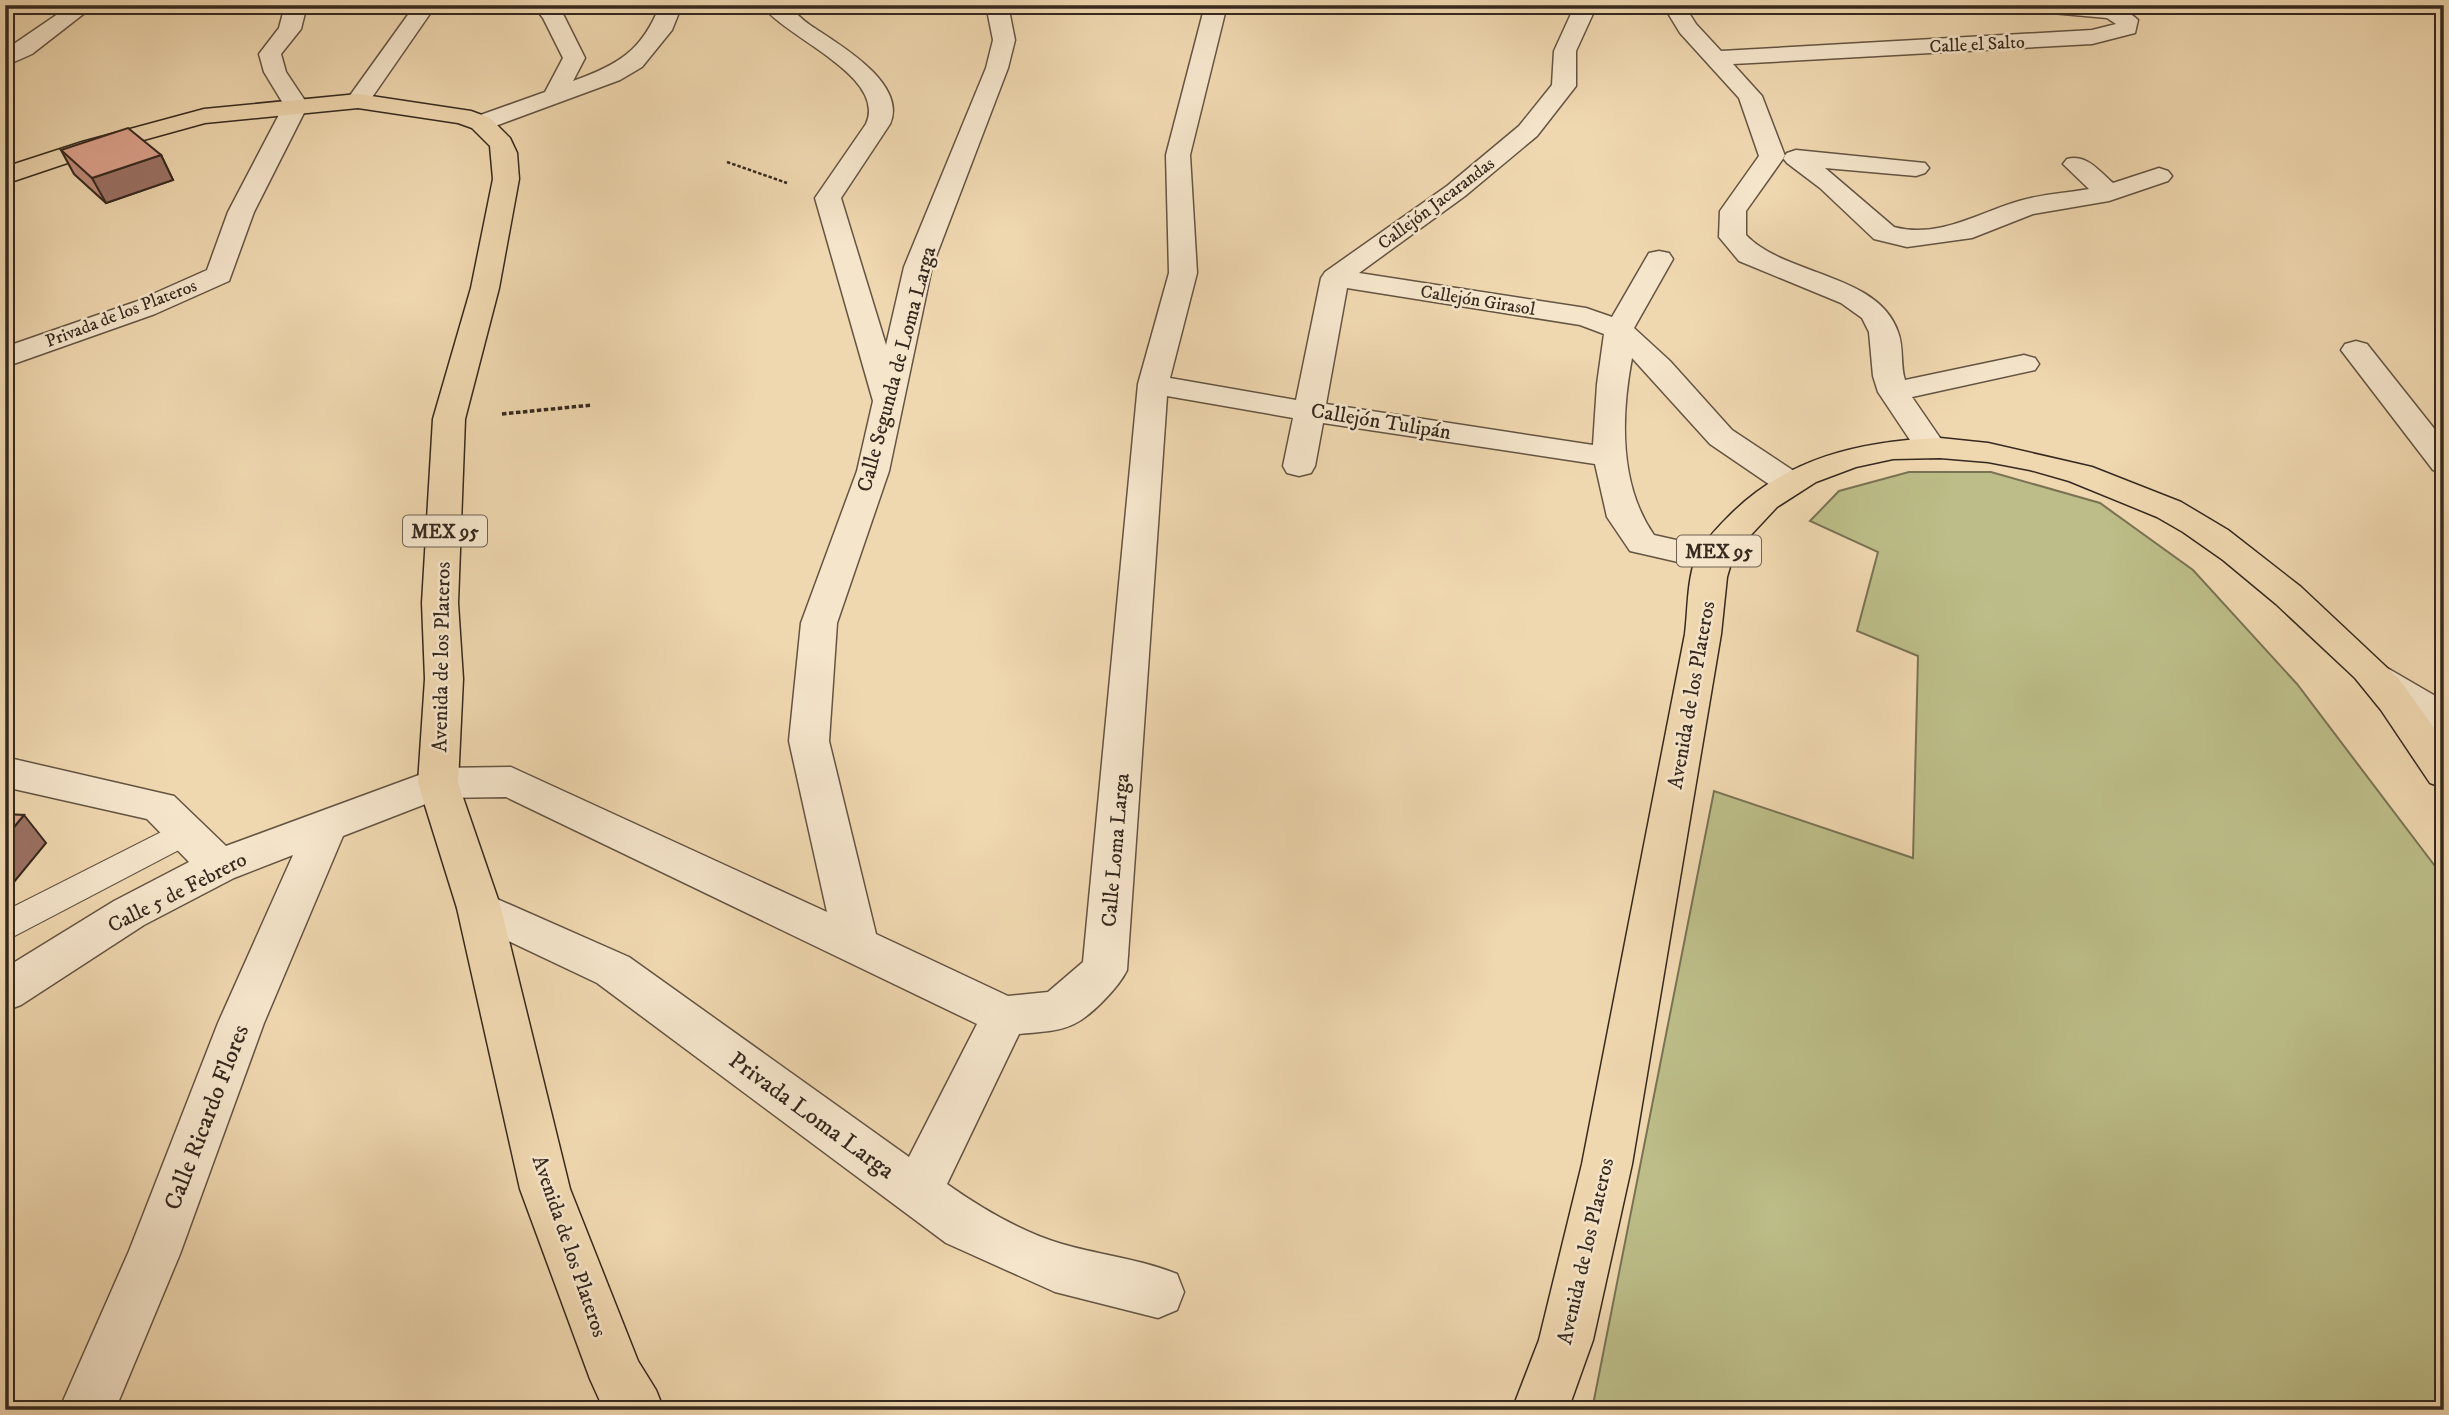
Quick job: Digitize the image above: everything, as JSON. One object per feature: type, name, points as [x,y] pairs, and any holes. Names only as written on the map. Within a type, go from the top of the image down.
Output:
[{"type":"main road","points":[[5,176],[157,127],[204,116],[296,105],[358,101],[463,116],[481,123]]},
{"type":"main road","name":"Avenida de los Plateros","points":[[481,123],[501,143],[505,153],[506,179],[485,288],[449,419],[440,603],[444,679],[438,783],[479,908],[545,1189],[617,1379],[636,1410]]},
{"type":"main road","name":"Avenida de los Plateros","points":[[1540,1410],[1566,1340],[1607,1164],[1703,634],[1713,559],[1748,513],[1788,482],[1830,464],[1867,455],[1931,448],[1972,449],[2030,458],[2136,496],[2191,522],[2252,564],[2297,601],[2376,678],[2444,773]]},
{"type":"street","points":[[5,59],[24,49],[85,5]]},
{"type":"street","points":[[296,5],[290,29],[270,54],[275,72],[296,105]]},
{"type":"street","points":[[358,101],[426,5]]},
{"type":"street","points":[[543,5],[553,16],[575,58],[552,98]]},
{"type":"street","points":[[481,123],[612,75],[634,62],[661,30],[671,5]]},
{"type":"street","points":[[772,5],[787,22],[861,73],[880,96],[880,120],[828,198],[888,403]]},
{"type":"street","name":"Calle Segunda de Loma Larga","points":[[856,945],[809,741],[819,623],[873,471],[918,267],[997,68],[1004,40],[997,5]]},
{"type":"street","name":"Calle Loma Larga","points":[[1005,1016],[1059,1010],[1105,970],[1153,384],[1183,273],[1178,155],[1216,5]]},
{"type":"street","name":"Callejón Jacarandas","points":[[1335,278],[1457,191],[1528,131],[1564,86],[1565,51],[1586,5]]},
{"type":"street","points":[[1673,5],[1688,28],[1750,96],[1784,157],[1829,183],[1884,233],[1907,239],[1963,232],[2027,207],[2109,193],[2159,176]]},
{"type":"street","name":"Calle el Salto","points":[[1717,58],[2092,37],[2127,29],[2127,20],[2112,12],[2030,5]]},
{"type":"street","name":"Privada de los Plateros","points":[[5,358],[145,308],[219,275],[241,212],[296,105]]},
{"type":"street","points":[[1784,157],[1916,168]]},
{"type":"street","points":[[1784,157],[1733,211],[1732,237],[1749,255],[1851,297],[1873,313],[1884,332],[1888,376],[1894,392],[1931,448]]},
{"type":"street","points":[[2076,164],[2109,193]]},
{"type":"street","points":[[1659,259],[1619,330],[1619,349],[1612,384],[1609,457],[1624,517],[1642,543],[1713,559]]},
{"type":"street","points":[[1298,466],[1335,278]]},
{"type":"street","name":"Callejón Girasol","points":[[1335,278],[1586,317],[1619,330]]},
{"type":"street","points":[[1619,330],[1660,367],[1721,437],[1788,482]]},
{"type":"street","points":[[2356,350],[2444,463]]},
{"type":"street","points":[[1894,392],[2024,364]]},
{"type":"street","name":"Callejón Tulipán","points":[[1153,384],[1244,401],[1609,457]]},
{"type":"street","points":[[2376,678],[2444,719]]},
{"type":"street","points":[[5,772],[160,807],[219,866]]},
{"type":"street","points":[[438,783],[511,782],[1005,1016],[917,1192]]},
{"type":"street","name":"Calle 5 de Febrero","points":[[5,992],[129,913],[219,866],[438,783]]},
{"type":"street","name":"Calle Ricardo Flores","points":[[87,1410],[154,1254],[241,1023],[327,825]]},
{"type":"street","name":"Privada Loma Larga","points":[[479,908],[613,970],[964,1226],[1055,1267],[1158,1292]]},
{"type":"lane","points":[[5,927],[186,832]]},
{"type":"path","points":[[727,162],[828,198]]},
{"type":"path","points":[[449,419],[592,405]]},
{"type":"green space","points":[[1909,472],[1991,472],[2100,503],[2193,570],[2297,684],[2444,878],[2444,1410],[1592,1410],[1714,791],[1913,858],[1918,656],[1857,631],[1878,552],[1810,521],[1839,491]]},
{"type":"building","points":[[128,128],[161,155],[92,178],[61,150]]},
{"type":"building","points":[[5,814],[24,815],[5,838]]}]
